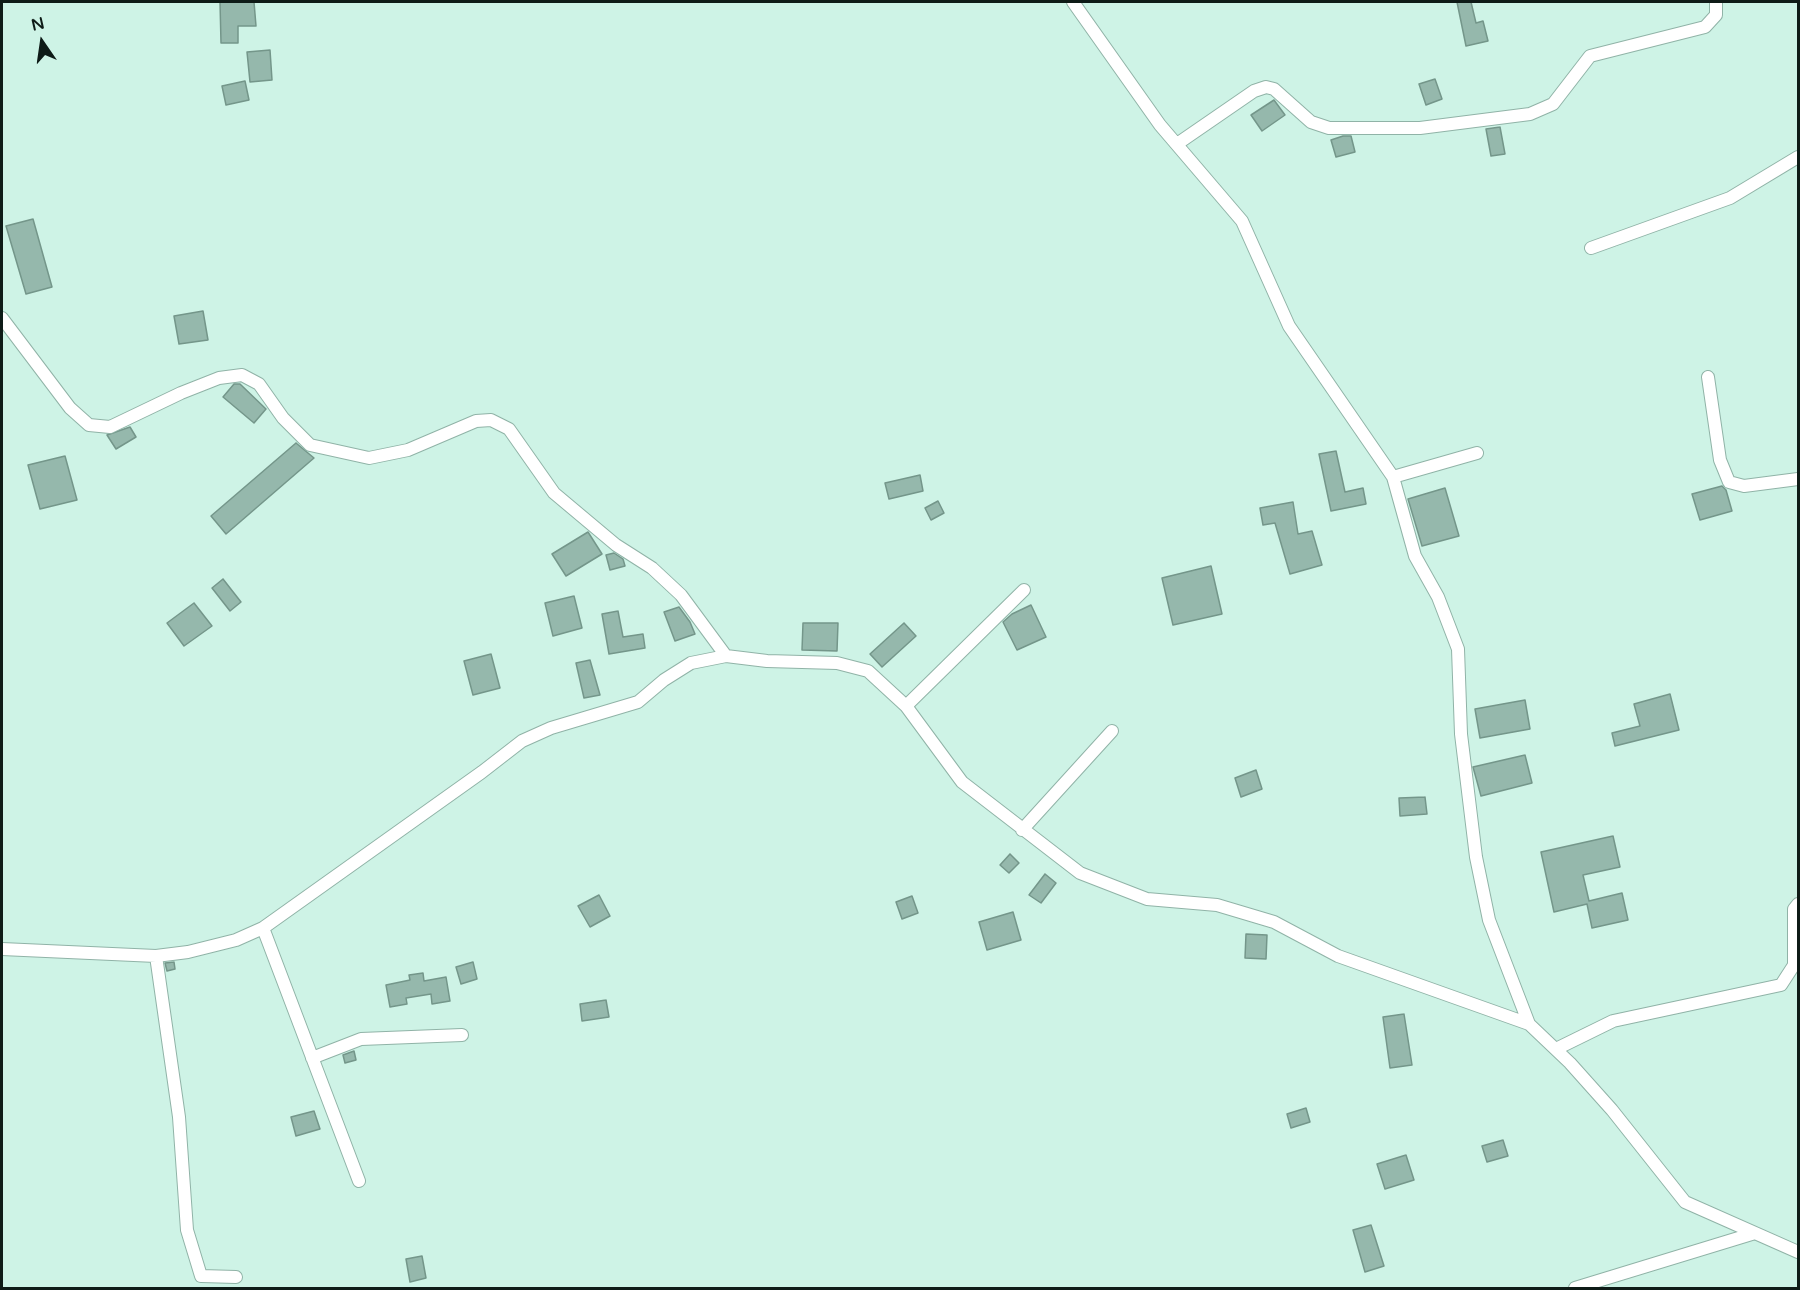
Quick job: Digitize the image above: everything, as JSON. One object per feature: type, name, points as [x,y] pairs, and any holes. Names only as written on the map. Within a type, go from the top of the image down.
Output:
[{"type":"street","points":[[1074,2],[1160,125],[1242,220],[1289,326],[1393,477],[1415,556],[1438,597],[1458,649],[1461,734],[1476,856],[1489,920],[1529,1024]]},
{"type":"street","points":[[1177,144],[1254,91],[1266,87],[1274,89],[1311,122],[1329,128],[1420,128],[1530,114],[1553,104],[1590,56],[1705,27],[1716,15],[1716,2]]},
{"type":"street","points":[[1591,248],[1730,198],[1798,157]]},
{"type":"street","points":[[2,318],[70,408],[89,425],[110,427],[181,393],[219,378],[242,375],[259,384],[283,418],[310,446],[369,458],[408,450],[476,421],[491,420],[509,429],[554,493],[616,545],[652,568],[681,595],[726,656]]},
{"type":"street","points":[[1708,377],[1720,460],[1729,482],[1744,486],[1798,479]]},
{"type":"street","points":[[1393,477],[1477,453]]},
{"type":"street","points":[[906,706],[1024,591]]},
{"type":"street","points":[[2,949],[156,956],[236,940],[263,928],[522,741],[551,728],[638,702],[664,680],[691,663],[726,656],[766,661],[837,663],[868,671],[906,706],[962,782],[1080,873],[1147,899],[1217,905],[1274,922],[1338,956],[1529,1024],[1612,1110],[1685,1202],[1798,1252]]},
{"type":"street","points":[[1022,830],[1112,731]]},
{"type":"street","points":[[1556,1050],[1613,1021],[1781,985],[1794,965],[1794,909],[1798,904]]},
{"type":"street","points":[[263,928],[359,1181]]},
{"type":"street","points":[[156,956],[179,1118],[187,1230],[201,1276],[236,1277]]},
{"type":"street","points":[[312,1058],[361,1039],[462,1035]]},
{"type":"street","points":[[1575,1288],[1755,1233]]},
{"type":"building","points":[[220,2],[254,2],[256,26],[238,26],[238,43],[221,43]]},
{"type":"building","points":[[1457,2],[1471,2],[1476,23],[1483,21],[1488,41],[1466,46]]},
{"type":"building","points":[[270,50],[272,80],[250,82],[247,52]]},
{"type":"building","points":[[1435,79],[1442,99],[1426,105],[1419,84]]},
{"type":"building","points":[[245,81],[249,100],[226,105],[222,86]]},
{"type":"building","points":[[1274,100],[1285,115],[1262,131],[1251,115]]},
{"type":"building","points":[[1500,127],[1505,154],[1491,156],[1486,129]]},
{"type":"building","points":[[1351,136],[1355,152],[1336,157],[1331,140]]},
{"type":"building","points":[[33,219],[52,287],[26,294],[6,226]]},
{"type":"building","points":[[203,311],[208,340],[179,344],[174,316]]},
{"type":"building","points":[[234,384],[240,384],[266,409],[254,423],[223,397]]},
{"type":"building","points":[[130,427],[136,437],[116,449],[107,435]]},
{"type":"building","points":[[296,443],[314,458],[226,534],[211,516]]},
{"type":"building","points":[[1336,451],[1345,492],[1363,488],[1366,504],[1331,511],[1319,454]]},
{"type":"building","points":[[65,456],[77,500],[40,509],[28,465]]},
{"type":"building","points":[[920,475],[923,491],[889,499],[885,483]]},
{"type":"building","points":[[1722,486],[1726,490],[1732,511],[1700,520],[1692,494]]},
{"type":"building","points":[[1445,488],[1459,536],[1422,546],[1408,499]]},
{"type":"building","points":[[938,501],[944,513],[931,520],[925,508]]},
{"type":"building","points":[[1293,502],[1298,534],[1312,531],[1322,565],[1290,574],[1275,523],[1263,525],[1260,508]]},
{"type":"building","points":[[588,532],[602,554],[566,576],[552,554]]},
{"type":"building","points":[[614,553],[623,559],[625,566],[610,570],[606,555]]},
{"type":"building","points":[[1211,566],[1222,614],[1173,625],[1162,578]]},
{"type":"building","points":[[223,579],[241,602],[230,611],[212,588]]},
{"type":"building","points":[[574,596],[582,628],[553,636],[545,603]]},
{"type":"building","points":[[194,603],[212,626],[184,646],[167,623]]},
{"type":"building","points":[[1031,605],[1046,637],[1017,650],[1003,622],[1012,614]]},
{"type":"building","points":[[679,607],[690,622],[695,634],[675,641],[664,612]]},
{"type":"building","points":[[618,611],[623,637],[643,634],[645,648],[609,654],[602,614]]},
{"type":"building","points":[[803,623],[838,623],[837,651],[802,650]]},
{"type":"building","points":[[904,623],[916,636],[882,667],[870,654]]},
{"type":"building","points":[[491,654],[500,688],[473,695],[464,661]]},
{"type":"building","points":[[590,660],[600,695],[584,698],[576,663]]},
{"type":"building","points":[[1670,694],[1679,730],[1615,746],[1612,733],[1640,726],[1634,704]]},
{"type":"building","points":[[1525,700],[1530,729],[1480,738],[1475,709]]},
{"type":"building","points":[[1525,755],[1532,783],[1481,796],[1473,767]]},
{"type":"building","points":[[1256,770],[1262,789],[1241,797],[1235,778]]},
{"type":"building","points":[[1425,797],[1427,814],[1400,816],[1399,798]]},
{"type":"building","points":[[1613,836],[1620,867],[1583,875],[1589,901],[1622,893],[1628,920],[1592,928],[1587,904],[1554,912],[1541,852]]},
{"type":"building","points":[[1010,854],[1019,863],[1009,873],[1000,865]]},
{"type":"building","points":[[1045,874],[1056,883],[1041,903],[1029,895]]},
{"type":"building","points":[[599,895],[610,916],[590,927],[578,906]]},
{"type":"building","points":[[912,896],[918,913],[902,919],[896,902]]},
{"type":"building","points":[[1013,912],[1021,940],[987,950],[979,922]]},
{"type":"building","points":[[1246,934],[1267,935],[1266,959],[1245,958]]},
{"type":"building","points":[[174,962],[175,969],[167,971],[165,963]]},
{"type":"building","points":[[473,962],[477,979],[461,984],[456,967]]},
{"type":"building","points":[[423,973],[424,981],[446,977],[450,1001],[432,1004],[431,994],[406,998],[407,1004],[390,1007],[386,985],[410,980],[409,975]]},
{"type":"building","points":[[606,1000],[609,1017],[582,1021],[580,1004]]},
{"type":"building","points":[[1404,1014],[1412,1065],[1390,1068],[1383,1017]]},
{"type":"building","points":[[354,1051],[356,1060],[345,1063],[343,1055]]},
{"type":"building","points":[[1306,1108],[1310,1122],[1291,1128],[1287,1114]]},
{"type":"building","points":[[314,1111],[320,1129],[296,1136],[291,1117]]},
{"type":"building","points":[[1503,1140],[1508,1156],[1487,1162],[1482,1146]]},
{"type":"building","points":[[1406,1155],[1414,1180],[1385,1189],[1377,1164]]},
{"type":"building","points":[[1371,1225],[1384,1266],[1365,1272],[1353,1230]]},
{"type":"building","points":[[422,1256],[426,1278],[410,1282],[406,1259]]}]
